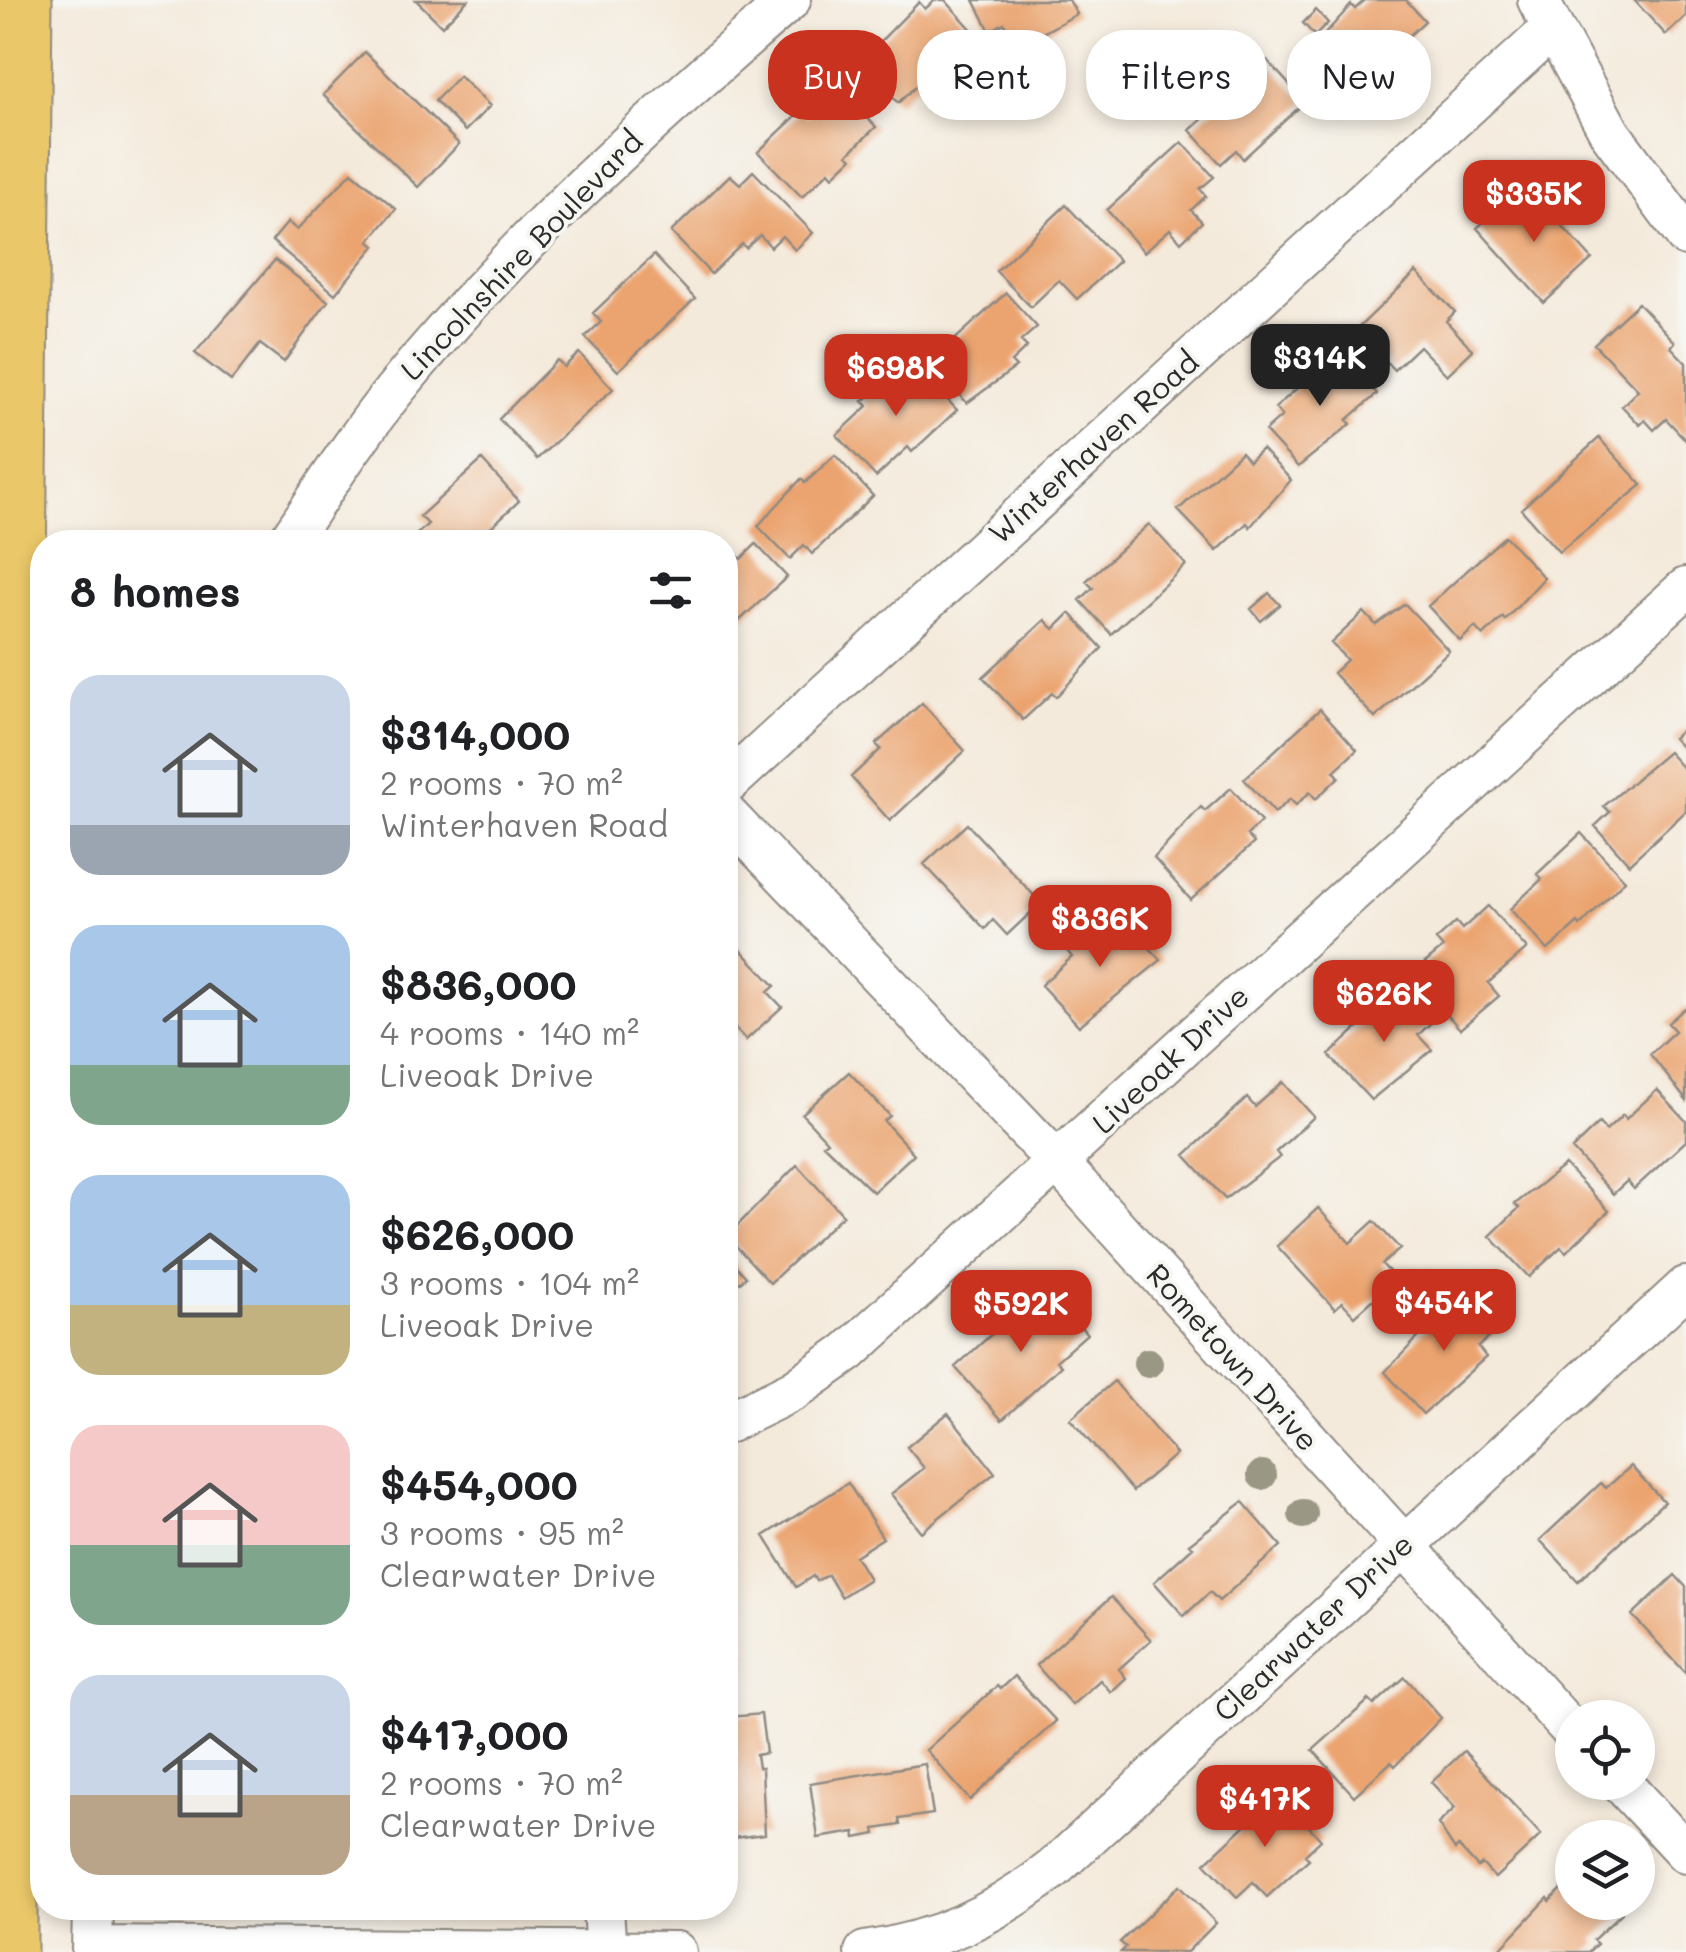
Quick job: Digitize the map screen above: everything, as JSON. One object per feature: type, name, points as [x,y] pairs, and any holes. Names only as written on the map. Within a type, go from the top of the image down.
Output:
[{"type":"highway","points":[[9,1952],[10,1315],[24,0]]},
{"type":"street","name":"Lincolnshire Boulevard","points":[[296,530],[392,393],[495,276],[587,181],[790,0]]},
{"type":"street","points":[[1545,15],[1610,134],[1686,236]]},
{"type":"street","name":"Winterhaven Road","points":[[738,774],[1545,15]]},
{"type":"street","name":"Liveoak Drive","points":[[738,1418],[794,1390],[837,1361],[1059,1164],[1686,588]]},
{"type":"street","name":"Rometown Drive","points":[[738,827],[1059,1164],[1401,1547],[1555,1713]]},
{"type":"street","name":"Clearwater Drive","points":[[865,1952],[942,1936],[1021,1894],[1686,1286]]},
{"type":"street","points":[[1637,1800],[1686,1853]]},
{"type":"street","points":[[604,1920],[606,1951]]},
{"type":"street","points":[[92,1935],[676,1952]]},
{"type":"building","points":[[416,0],[468,0],[442,26]]},
{"type":"building","points":[[935,0],[945,0],[972,30],[917,30],[917,85],[898,103],[897,30],[891,30],[919,2],[925,9]]},
{"type":"building","points":[[974,0],[1069,0],[1077,14],[1048,30],[1008,30],[1004,23],[989,30]]},
{"type":"building","points":[[1365,0],[1406,0],[1425,21],[1415,30],[1329,30],[1351,5],[1355,9]]},
{"type":"building","points":[[1634,0],[1686,0],[1686,16],[1666,35]]},
{"type":"building","points":[[1316,10],[1328,23],[1321,30],[1309,30],[1303,23]]},
{"type":"building","points":[[365,52],[459,144],[418,187],[323,95]]},
{"type":"building","points":[[1267,60],[1287,82],[1287,119],[1243,159],[1236,150],[1221,164],[1190,130],[1201,120],[1267,120]]},
{"type":"building","points":[[459,76],[490,106],[465,131],[435,101]]},
{"type":"building","points":[[792,120],[869,120],[876,127],[848,154],[852,158],[833,176],[829,171],[802,197],[758,152]]},
{"type":"building","points":[[1182,142],[1214,177],[1200,189],[1206,196],[1191,210],[1202,222],[1181,242],[1170,229],[1144,252],[1107,210]]},
{"type":"building","points":[[753,171],[813,233],[795,250],[782,236],[771,247],[760,235],[746,248],[742,244],[711,274],[671,232],[730,175],[740,184]]},
{"type":"building","points":[[352,172],[396,209],[369,241],[375,246],[335,294],[272,241],[288,222],[297,230]]},
{"type":"building","points":[[1520,189],[1549,220],[1553,216],[1592,259],[1544,303],[1477,228]]},
{"type":"building","points":[[1066,205],[1119,261],[1077,299],[1059,280],[1031,307],[996,271]]},
{"type":"building","points":[[654,255],[695,299],[618,371],[585,337],[601,322],[593,313]]},
{"type":"building","points":[[275,260],[328,301],[284,362],[260,344],[231,381],[195,353]]},
{"type":"building","points":[[1416,272],[1455,312],[1446,321],[1473,350],[1447,375],[1419,346],[1394,370],[1356,330]]},
{"type":"building","points":[[1006,293],[1037,327],[1021,341],[1027,347],[1011,362],[1016,367],[967,403],[930,362]]},
{"type":"building","points":[[1638,303],[1675,342],[1671,347],[1686,363],[1686,440],[1666,419],[1654,430],[1645,420],[1640,425],[1622,406],[1638,390],[1594,344]]},
{"type":"building","points":[[1338,351],[1377,394],[1347,420],[1351,424],[1298,467],[1265,431],[1282,416],[1275,408]]},
{"type":"building","points":[[579,353],[613,389],[537,459],[499,419],[557,360],[564,367]]},
{"type":"building","points":[[911,362],[957,410],[912,452],[908,447],[876,477],[837,435],[868,406],[863,401]]},
{"type":"building","points":[[1599,438],[1642,485],[1559,552],[1521,509]]},
{"type":"building","points":[[1262,449],[1291,480],[1250,527],[1247,523],[1217,551],[1178,510],[1241,452],[1249,461]]},
{"type":"building","points":[[835,455],[873,496],[812,554],[804,545],[790,559],[758,526],[801,479],[805,483]]},
{"type":"building","points":[[482,460],[519,501],[492,530],[422,530],[428,524],[420,516]]},
{"type":"building","points":[[1149,524],[1186,565],[1111,634],[1080,600],[1093,588],[1086,581]]},
{"type":"building","points":[[1505,536],[1544,578],[1505,620],[1503,617],[1483,636],[1475,627],[1460,641],[1428,606]]},
{"type":"building","points":[[756,544],[787,577],[738,622],[738,556],[741,559]]},
{"type":"building","points":[[1269,593],[1280,605],[1261,621],[1251,609]]},
{"type":"building","points":[[1405,604],[1449,651],[1375,718],[1333,673],[1347,660],[1331,643],[1364,612],[1376,625]]},
{"type":"building","points":[[1070,613],[1102,648],[1056,697],[1052,693],[1023,720],[983,677],[1045,620],[1054,629]]},
{"type":"building","points":[[922,703],[965,751],[890,821],[851,777],[881,749],[876,744]]},
{"type":"building","points":[[1320,709],[1357,750],[1334,771],[1339,777],[1316,799],[1310,792],[1296,805],[1290,799],[1275,813],[1244,779]]},
{"type":"building","points":[[1686,726],[1686,752],[1673,738]]},
{"type":"building","points":[[1668,752],[1686,772],[1686,811],[1629,864],[1595,826],[1610,812],[1604,806]]},
{"type":"building","points":[[1231,788],[1261,822],[1247,835],[1254,843],[1191,900],[1154,858],[1201,807],[1205,811]]},
{"type":"building","points":[[967,824],[1041,903],[1007,935],[993,920],[985,929],[924,864]]},
{"type":"building","points":[[1581,833],[1625,880],[1580,926],[1578,923],[1548,950],[1510,909],[1542,879],[1537,874]]},
{"type":"building","points":[[1488,906],[1527,949],[1488,983],[1499,996],[1460,1029],[1419,983],[1432,971],[1425,963],[1443,948],[1436,940],[1456,922],[1462,929]]},
{"type":"building","points":[[1118,914],[1161,960],[1079,1026],[1041,985],[1072,957],[1068,952]]},
{"type":"building","points":[[738,947],[775,986],[768,992],[782,1007],[746,1040],[738,1032]]},
{"type":"building","points":[[1401,988],[1432,1022],[1418,1035],[1432,1050],[1371,1100],[1329,1055]]},
{"type":"building","points":[[1686,1007],[1686,1100],[1650,1054],[1675,1031],[1668,1023]]},
{"type":"building","points":[[849,1072],[890,1116],[884,1121],[914,1154],[873,1192],[823,1144],[827,1141],[802,1114]]},
{"type":"building","points":[[1283,1082],[1314,1117],[1276,1152],[1280,1157],[1225,1199],[1185,1155],[1247,1098],[1255,1107]]},
{"type":"building","points":[[1657,1090],[1686,1121],[1686,1141],[1634,1189],[1627,1181],[1613,1194],[1572,1149],[1599,1123],[1606,1131],[1623,1115],[1626,1119]]},
{"type":"building","points":[[797,1165],[843,1215],[770,1283],[738,1248],[738,1225]]},
{"type":"building","points":[[1565,1165],[1609,1211],[1566,1252],[1561,1247],[1529,1277],[1490,1236],[1519,1208],[1515,1204]]},
{"type":"building","points":[[1318,1208],[1350,1243],[1374,1221],[1400,1249],[1382,1264],[1396,1279],[1355,1316],[1342,1302],[1335,1309],[1277,1246]]},
{"type":"building","points":[[1047,1290],[1087,1334],[1056,1361],[1061,1366],[1002,1420],[955,1367],[1004,1323],[1008,1327]]},
{"type":"building","points":[[1473,1292],[1502,1325],[1478,1347],[1486,1357],[1423,1414],[1385,1372],[1433,1322],[1436,1326]]},
{"type":"building","points":[[1114,1381],[1176,1454],[1133,1491],[1070,1419]]},
{"type":"building","points":[[948,1413],[995,1473],[921,1532],[891,1494],[924,1468],[907,1447]]},
{"type":"building","points":[[1631,1466],[1664,1502],[1578,1581],[1540,1540],[1601,1483],[1606,1488]]},
{"type":"building","points":[[848,1483],[883,1538],[855,1556],[869,1579],[841,1597],[828,1575],[816,1581],[813,1576],[796,1587],[764,1536]]},
{"type":"building","points":[[1243,1502],[1281,1546],[1219,1601],[1210,1592],[1184,1616],[1154,1582],[1193,1547],[1189,1544]]},
{"type":"building","points":[[1675,1575],[1686,1587],[1686,1673],[1632,1615]]},
{"type":"building","points":[[1111,1597],[1151,1640],[1119,1669],[1126,1678],[1111,1692],[1100,1680],[1072,1705],[1036,1665]]},
{"type":"building","points":[[1014,1676],[1056,1721],[970,1800],[926,1750],[997,1686],[1000,1689]]},
{"type":"building","points":[[1405,1677],[1441,1718],[1395,1766],[1391,1762],[1354,1796],[1313,1750],[1369,1700],[1374,1705]]},
{"type":"building","points":[[761,1714],[766,1753],[756,1755],[758,1768],[762,1768],[765,1834],[738,1837],[738,1716]]},
{"type":"building","points":[[1464,1751],[1541,1835],[1495,1878],[1458,1846],[1455,1850],[1438,1824],[1455,1808],[1431,1782]]},
{"type":"building","points":[[925,1764],[933,1814],[899,1819],[900,1825],[875,1829],[876,1834],[856,1838],[855,1832],[818,1838],[810,1783]]},
{"type":"building","points":[[1279,1794],[1321,1840],[1305,1855],[1309,1859],[1267,1897],[1253,1882],[1237,1897],[1205,1863]]},
{"type":"building","points":[[1180,1885],[1216,1923],[1187,1952],[1121,1952],[1126,1947],[1120,1942]]},
{"type":"building","points":[[1555,1896],[1555,1920],[1614,1920],[1593,1940],[1597,1944],[1588,1952],[1497,1952],[1548,1898],[1550,1901]]}]
